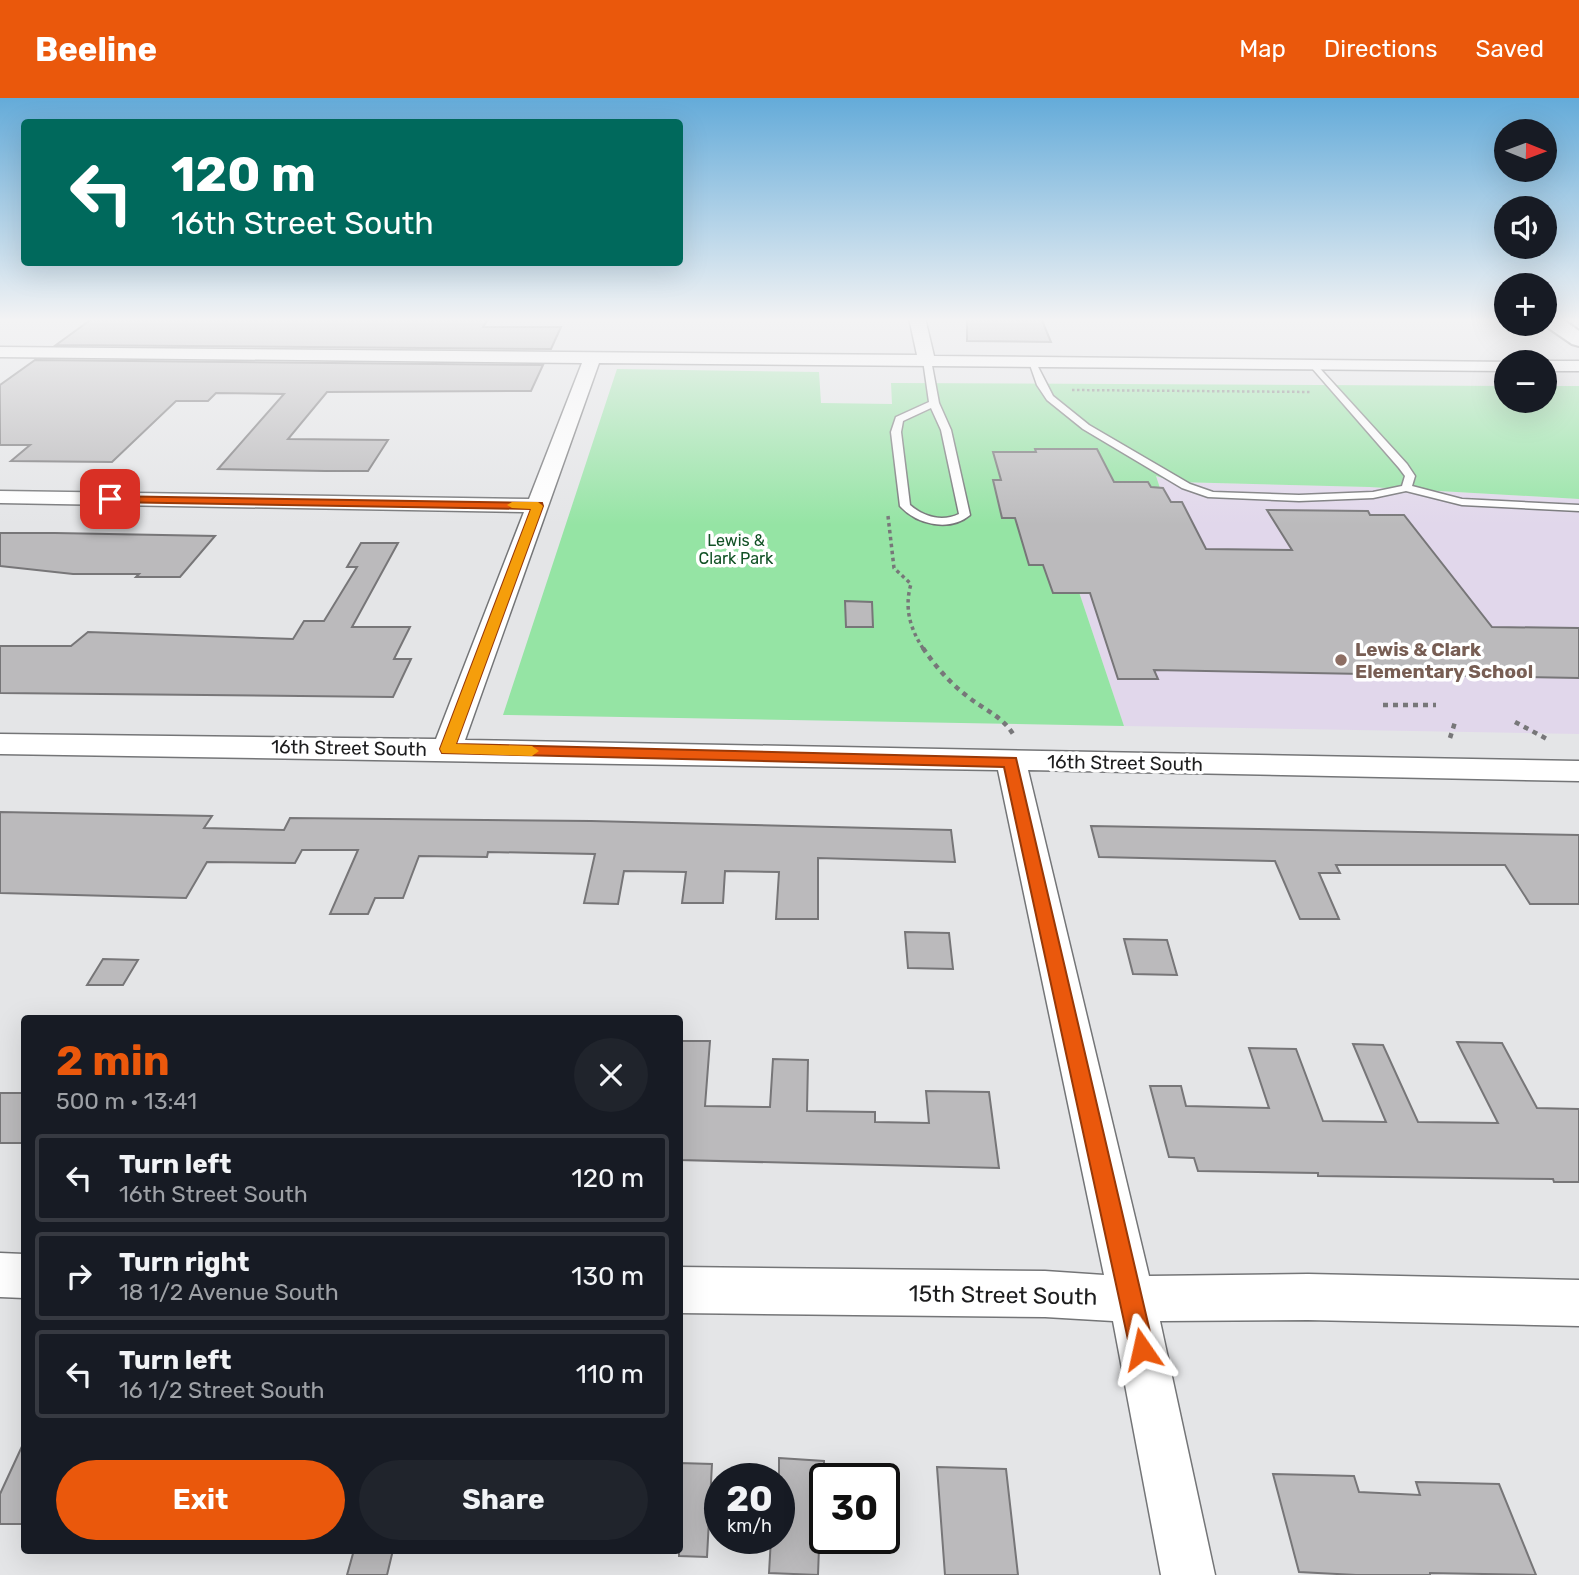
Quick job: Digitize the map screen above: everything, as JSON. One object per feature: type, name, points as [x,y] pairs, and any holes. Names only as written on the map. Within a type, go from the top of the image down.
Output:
[{"type":"street","points":[[447,749],[582,387]]},
{"type":"street","points":[[0,497],[538,506]]},
{"type":"street","name":"16th Street South","points":[[0,744],[447,749],[1013,750],[1579,771]]},
{"type":"street","points":[[1013,750],[1132,1299],[1188,1575]]},
{"type":"street","points":[[0,1275],[21,1276]]},
{"type":"street","name":"15th Street South","points":[[683,1290],[1045,1294],[1132,1299],[1308,1297],[1579,1303]]},
{"type":"lane","points":[[931,387],[939,418],[946,430],[965,515],[958,519],[927,520],[916,517],[905,506],[896,432],[899,419],[934,403]]},
{"type":"lane","points":[[1042,387],[1086,427],[1186,486],[1212,495],[1299,498],[1373,495],[1406,488],[1462,502],[1579,508]]},
{"type":"lane","points":[[1332,387],[1403,466],[1410,476],[1406,488]]},
{"type":"path","points":[[1045,387],[1057,390],[1337,393]]},
{"type":"path","points":[[887,514],[894,568],[911,584],[905,597],[907,614],[919,640],[930,659],[965,696],[999,714],[1013,750]]},
{"type":"path","points":[[1383,705],[1436,705]]},
{"type":"path","points":[[1450,738],[1455,719]]},
{"type":"path","points":[[1515,722],[1547,739]]},
{"type":"shaded area","name":"Lewis & Clark Elementary School","points":[[1155,476],[1176,482],[1369,487],[1579,499],[1579,734],[1124,726],[1079,592],[1189,545]]},
{"type":"green space","name":"Lewis & Clark Park","points":[[611,387],[820,387],[821,403],[892,404],[891,387],[1494,387],[1494,413],[1557,413],[1557,387],[1579,387],[1579,499],[1369,487],[1176,482],[1156,476],[1160,488],[1115,485],[1097,449],[1035,449],[1037,455],[993,452],[1001,480],[993,480],[1048,565],[1047,574],[1053,593],[1079,592],[1124,726],[503,715]]},
{"type":"building","points":[[0,387],[533,387],[531,391],[327,392],[288,439],[388,440],[368,471],[218,469],[284,394],[216,393],[208,401],[176,401],[112,462],[11,461],[30,445],[0,445]]},
{"type":"building","points":[[1035,449],[1097,449],[1114,482],[1148,482],[1151,487],[1163,488],[1171,502],[1182,502],[1206,549],[1292,550],[1267,510],[1368,511],[1370,515],[1404,515],[1492,627],[1579,628],[1579,678],[1154,670],[1158,679],[1118,679],[1090,593],[1053,593],[1043,565],[1029,565],[1015,518],[1002,518],[993,480],[1001,480],[993,452],[1036,452]]},
{"type":"building","points":[[0,533],[215,536],[180,577],[136,577],[139,574],[73,574],[0,566]]},
{"type":"building","points":[[361,543],[398,543],[352,627],[410,627],[394,659],[411,659],[393,697],[0,693],[0,646],[71,646],[88,632],[293,639],[304,621],[324,621],[357,567],[347,567]]},
{"type":"building","points":[[845,601],[872,602],[873,627],[846,627]]},
{"type":"building","points":[[0,812],[212,816],[204,828],[284,830],[290,818],[591,821],[951,830],[955,862],[818,858],[818,919],[776,919],[779,872],[725,871],[723,903],[682,903],[686,872],[624,871],[618,904],[584,903],[595,854],[488,852],[487,857],[419,856],[403,898],[375,898],[368,914],[330,914],[358,850],[302,850],[295,863],[207,862],[186,898],[0,893]]},
{"type":"building","points":[[1091,826],[1579,835],[1579,904],[1530,904],[1505,865],[1336,865],[1340,873],[1319,873],[1339,919],[1300,919],[1275,861],[1099,857]]},
{"type":"building","points":[[905,932],[949,933],[953,969],[908,968]]},
{"type":"building","points":[[1124,939],[1167,940],[1177,975],[1133,974]]},
{"type":"building","points":[[103,959],[138,960],[123,985],[87,985]]},
{"type":"building","points":[[683,1041],[710,1041],[705,1106],[770,1107],[773,1059],[808,1060],[807,1111],[875,1112],[875,1122],[929,1123],[926,1091],[989,1092],[999,1168],[683,1160]]},
{"type":"building","points":[[1457,1042],[1502,1043],[1537,1108],[1579,1109],[1579,1182],[1554,1182],[1553,1179],[1318,1176],[1318,1173],[1198,1171],[1194,1158],[1169,1157],[1150,1086],[1181,1086],[1186,1106],[1269,1108],[1249,1048],[1296,1049],[1323,1121],[1386,1122],[1353,1044],[1383,1045],[1418,1122],[1498,1123]]},
{"type":"building","points":[[0,1093],[21,1093],[21,1143],[0,1143]]},
{"type":"building","points":[[21,1448],[21,1524],[0,1524],[0,1494]]},
{"type":"building","points":[[779,1458],[824,1461],[809,1463],[809,1554],[819,1554],[818,1575],[769,1573],[770,1554],[795,1554],[795,1463],[779,1463]]},
{"type":"building","points":[[683,1463],[704,1464],[704,1554],[707,1554],[707,1557],[679,1556],[683,1554]]},
{"type":"building","points":[[937,1467],[1006,1469],[1018,1575],[945,1575]]},
{"type":"building","points":[[1273,1474],[1354,1476],[1359,1492],[1420,1495],[1416,1482],[1499,1484],[1536,1575],[1356,1575],[1299,1572]]},
{"type":"building","points":[[353,1554],[392,1554],[387,1575],[347,1575]]},
{"type":"slow traffic","points":[[512,505],[538,506],[447,749],[532,751]]},
{"type":"place","name":"Lewis & Clark Elementary School","points":[[1341,660]]},
{"type":"route","points":[[110,499],[538,506],[447,749],[1011,762],[1142,1349]]}]
